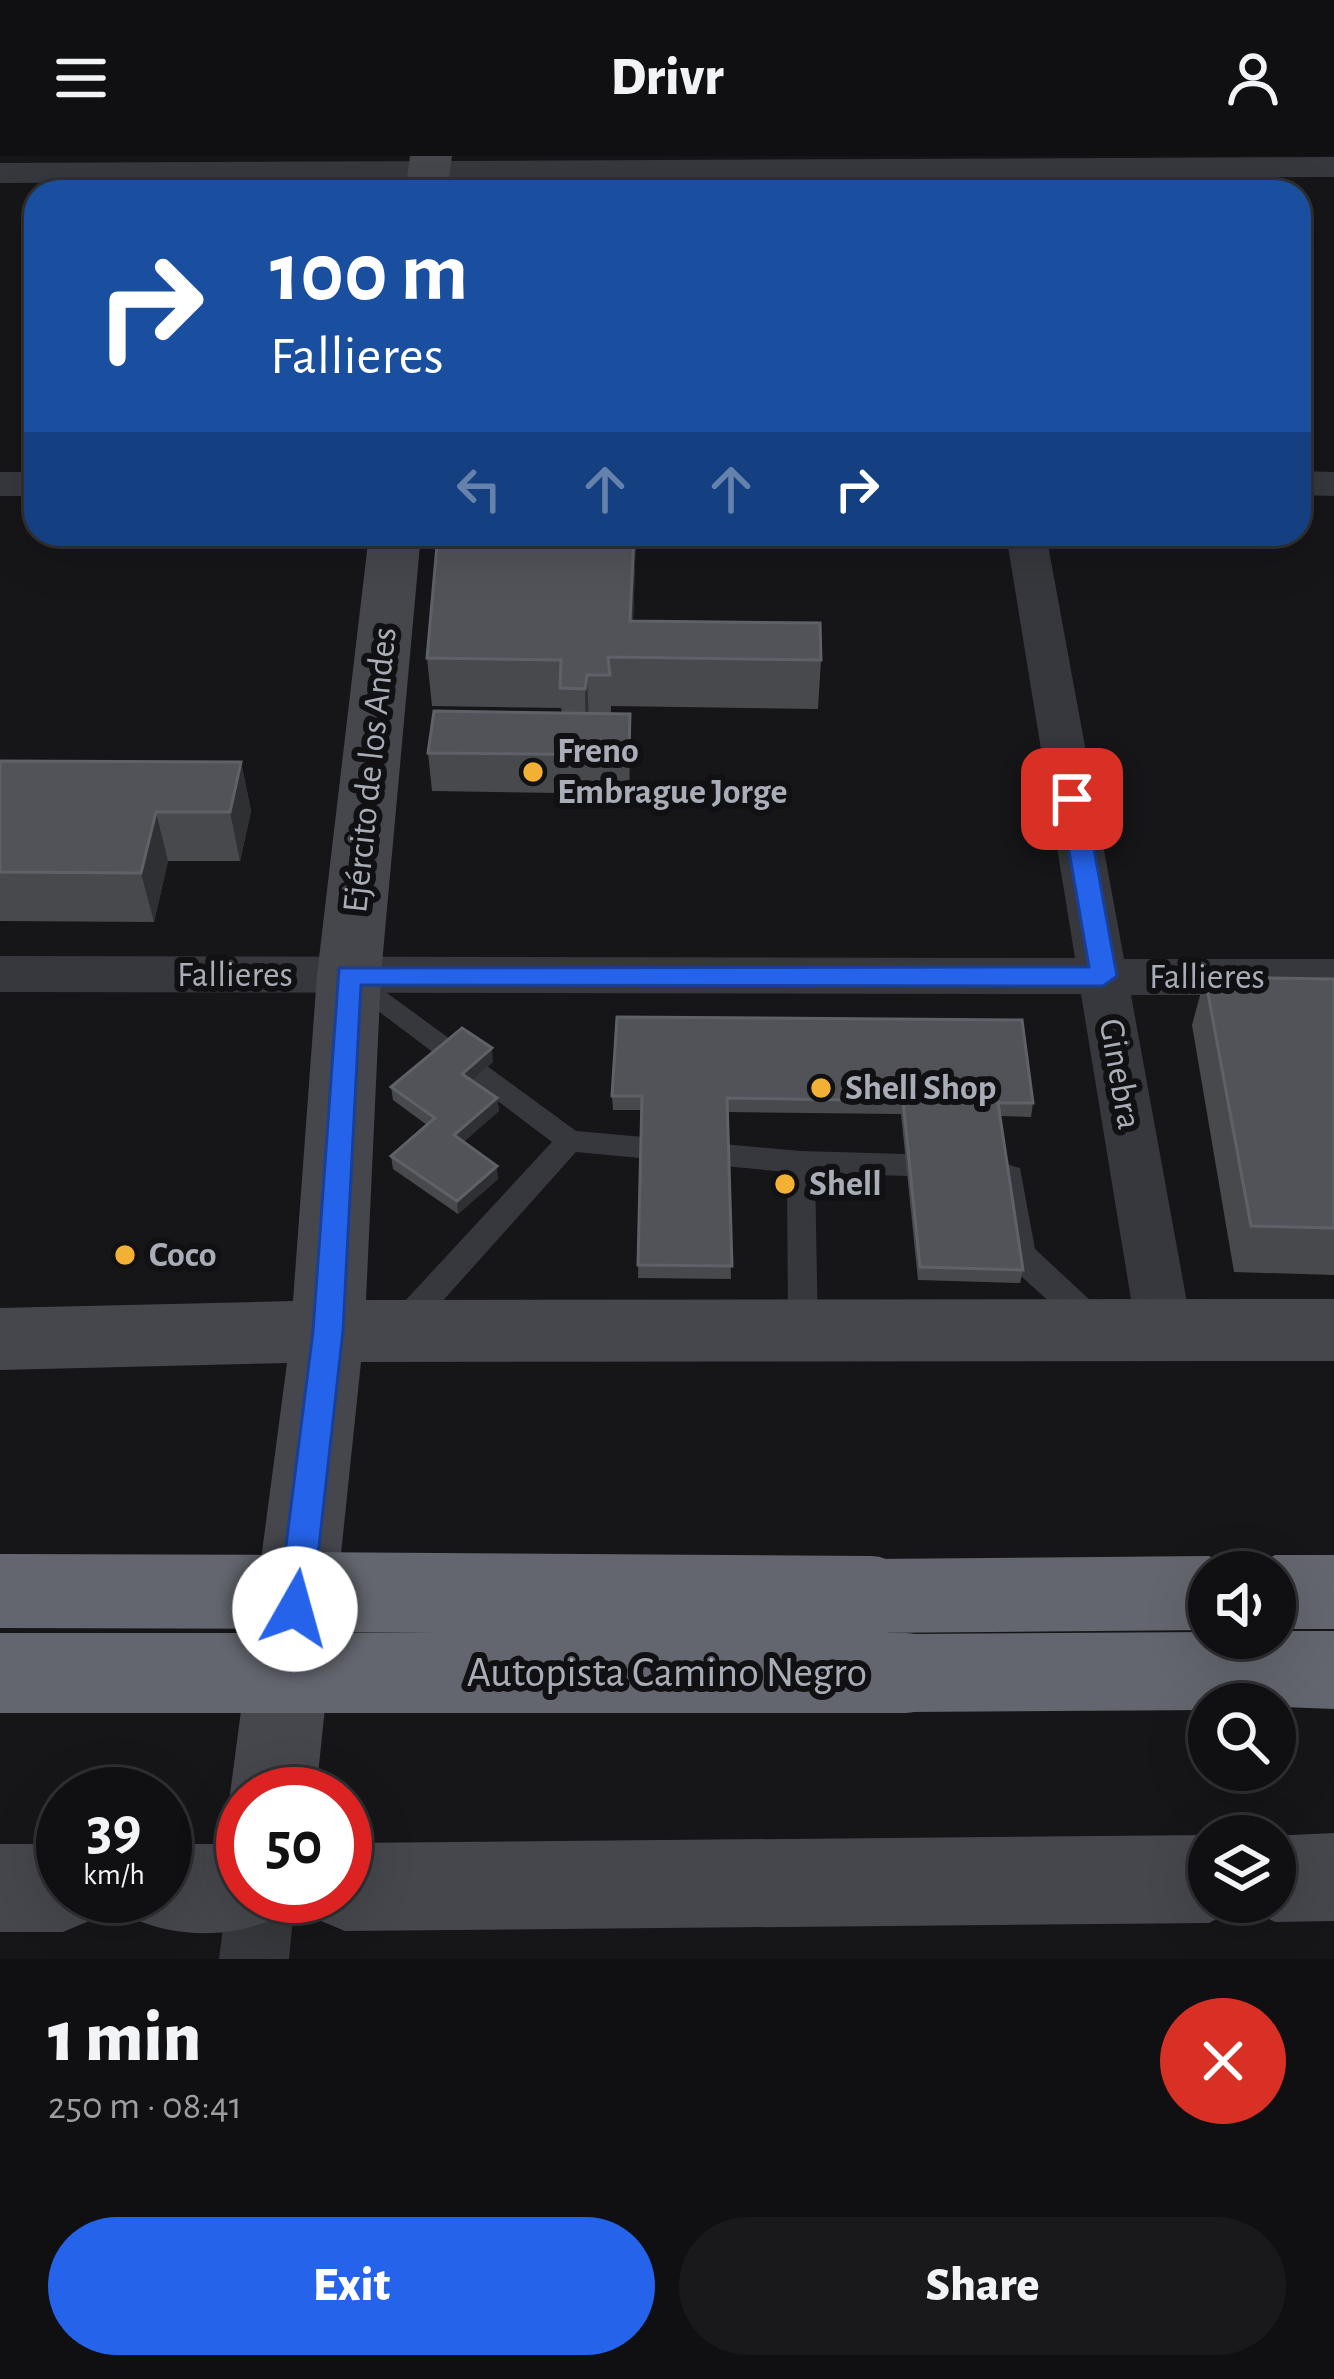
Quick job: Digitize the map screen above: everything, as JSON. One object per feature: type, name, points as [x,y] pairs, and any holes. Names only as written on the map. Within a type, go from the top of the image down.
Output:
[{"type":"highway","name":"Autopista Camino Negro","points":[[0,1591],[1188,1593]]},
{"type":"highway","points":[[1296,1592],[1334,1592]]},
{"type":"highway","points":[[992,1669],[1334,1707]]},
{"type":"highway","name":"Autopista Camino Negro","points":[[0,1673],[1334,1670]]},
{"type":"street","points":[[0,172],[957,173],[1334,167]]},
{"type":"street","name":"Ejército de los Andes","points":[[278,1767],[362,1331],[349,975],[394,546]]},
{"type":"street","name":"Ginebra","points":[[1029,546],[1103,976],[1133,1331]]},
{"type":"street","name":"Fallieres","points":[[0,974],[1334,977]]},
{"type":"street","points":[[0,1339],[362,1331],[1334,1330]]},
{"type":"street","points":[[1296,1878],[1334,1877]]},
{"type":"street","points":[[372,1887],[1188,1879]]},
{"type":"street","points":[[0,1888],[36,1888]]},
{"type":"street","points":[[254,1959],[258,1923]]},
{"type":"lane","points":[[349,975],[570,1141],[801,1162],[988,1167],[1010,1176],[1021,1251],[1133,1331]]},
{"type":"lane","points":[[362,1331],[570,1141]]},
{"type":"lane","points":[[801,1162],[802,1331]]},
{"type":"building","points":[[437,546],[633,546],[630,621],[820,623],[821,660],[608,657],[610,675],[587,675],[585,689],[560,688],[561,660],[427,658]]},
{"type":"building","points":[[434,711],[630,714],[629,755],[428,753]]},
{"type":"building","points":[[0,761],[241,762],[230,812],[156,812],[141,873],[0,872]]},
{"type":"building","points":[[1205,977],[1334,979],[1334,1228],[1251,1226]]},
{"type":"building","points":[[617,1017],[1022,1020],[1033,1103],[998,1103],[1023,1270],[920,1267],[903,1101],[727,1098],[732,1266],[638,1265],[642,1096],[612,1096]]},
{"type":"building","points":[[462,1028],[492,1048],[462,1074],[497,1098],[454,1135],[497,1166],[457,1201],[391,1156],[435,1118],[391,1087]]},
{"type":"place","name":"Freno Embrague Jorge","points":[[533,772]]},
{"type":"place","name":"Shell Shop","points":[[821,1088]]},
{"type":"place","name":"Shell","points":[[785,1184]]},
{"type":"place","name":"Coco","points":[[125,1255]]},
{"type":"route","points":[[295,1609],[328,1331],[349,975],[1103,976],[1072,799]]}]
